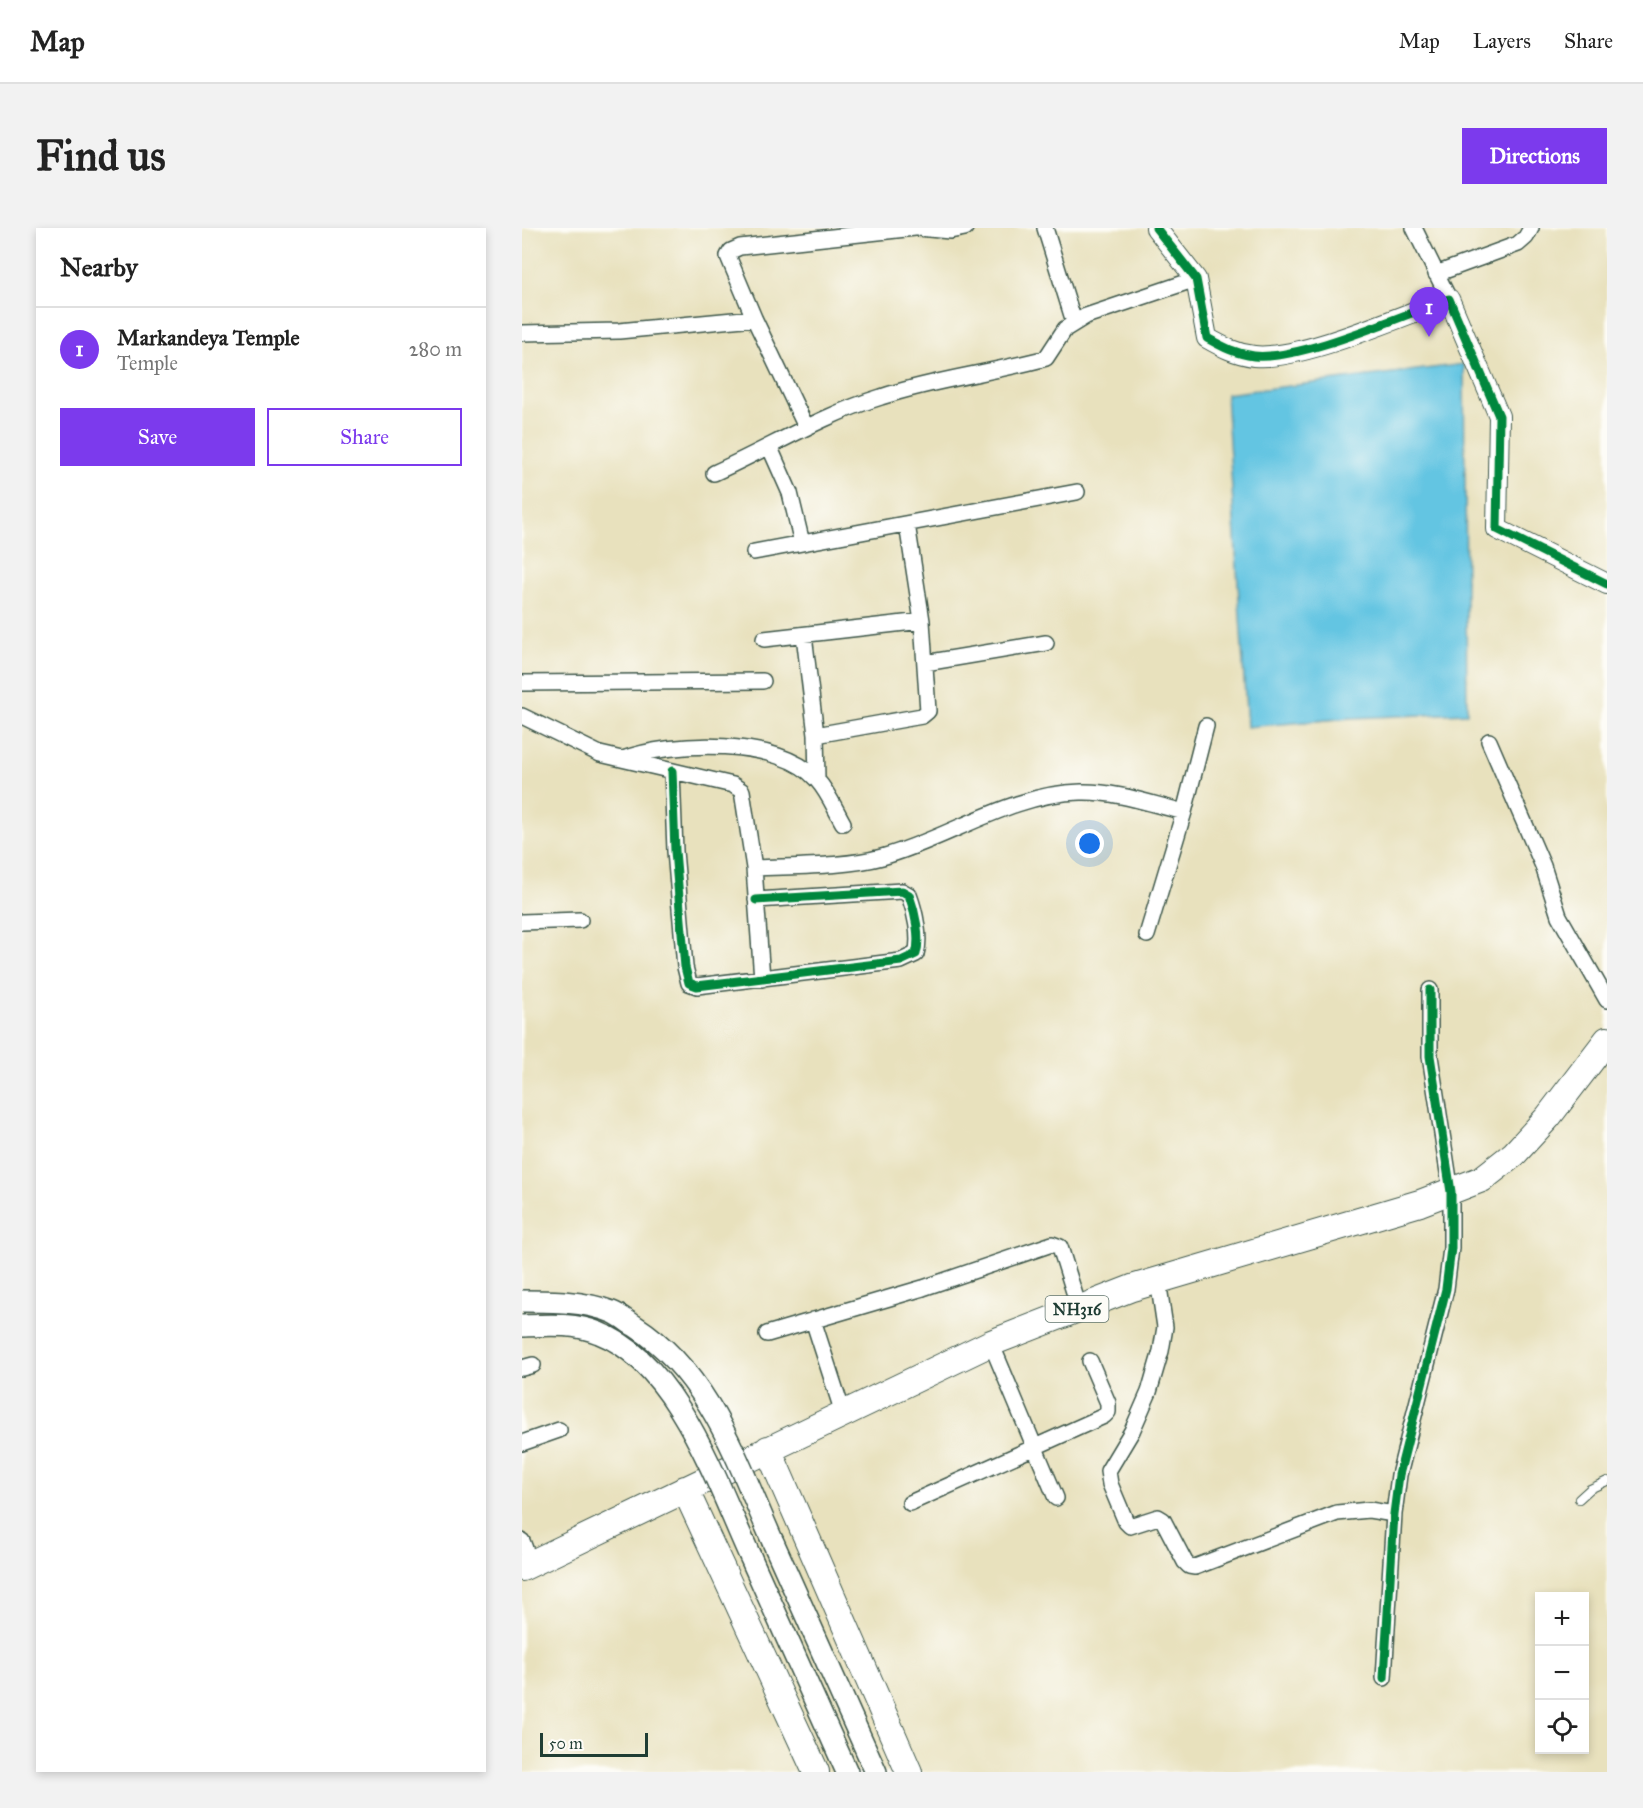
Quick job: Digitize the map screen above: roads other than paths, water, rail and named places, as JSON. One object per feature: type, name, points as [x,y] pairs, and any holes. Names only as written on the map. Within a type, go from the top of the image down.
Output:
[{"type":"highway","name":"NH316","points":[[525,1558],[685,1489],[992,1343],[1080,1308],[1158,1280],[1451,1192],[1482,1179],[1514,1154],[1548,1117],[1607,1040]]},
{"type":"highway","points":[[768,1449],[909,1772]]},
{"type":"highway","points":[[685,1489],[816,1772]]},
{"type":"main road","points":[[522,1301],[585,1304],[613,1312],[664,1346],[692,1376],[711,1406],[876,1772]]},
{"type":"main road","points":[[522,1326],[574,1326],[598,1332],[623,1344],[646,1364],[668,1389],[686,1420],[750,1556],[847,1772]]},
{"type":"street","points":[[806,428],[730,262],[728,256],[731,251],[917,228],[950,231],[965,228]]},
{"type":"street","points":[[1045,228],[1074,322]]},
{"type":"street","points":[[1156,228],[1196,279],[1207,338],[1228,351],[1255,356],[1312,348],[1449,298]]},
{"type":"street","points":[[1414,228],[1449,298],[1499,416],[1497,529],[1607,584]]},
{"type":"street","points":[[1436,274],[1518,243],[1526,237],[1531,228]]},
{"type":"street","points":[[714,472],[770,448],[849,408],[901,391],[1046,358],[1065,329],[1074,322],[1196,279]]},
{"type":"street","points":[[522,333],[619,331],[754,318]]},
{"type":"street","points":[[770,448],[790,493],[802,543]]},
{"type":"street","points":[[754,552],[1077,492]]},
{"type":"street","points":[[816,735],[922,716],[928,711],[922,621],[907,524]]},
{"type":"street","points":[[764,639],[922,621]]},
{"type":"street","points":[[804,635],[816,735],[817,779]]},
{"type":"street","points":[[925,663],[1046,643]]},
{"type":"street","points":[[522,683],[763,681]]},
{"type":"street","points":[[522,716],[600,754],[733,785],[742,791],[754,868],[762,979]]},
{"type":"street","points":[[1147,934],[1184,812],[1206,726]]},
{"type":"street","points":[[1490,741],[1539,856],[1559,916],[1607,1000]]},
{"type":"street","points":[[623,759],[659,748],[763,750],[795,763],[817,779],[843,823]]},
{"type":"street","points":[[672,771],[675,851],[686,976],[689,983],[697,986],[762,979],[901,961],[916,954],[918,946],[912,903],[909,895],[902,891],[756,900]]},
{"type":"street","points":[[754,868],[879,858],[922,844],[1022,802],[1047,795],[1082,792],[1114,795],[1184,812]]},
{"type":"street","points":[[522,922],[580,920]]},
{"type":"street","points":[[1384,1678],[1394,1514],[1399,1475],[1446,1289],[1453,1226],[1451,1192],[1430,1056],[1430,990]]},
{"type":"street","points":[[767,1334],[922,1288],[1052,1244],[1060,1247],[1080,1308]]},
{"type":"street","points":[[1158,1280],[1165,1327],[1161,1351],[1149,1392],[1108,1472],[1110,1484],[1126,1522],[1130,1526],[1153,1516],[1163,1520],[1185,1562],[1195,1567],[1336,1513],[1369,1510],[1394,1514]]},
{"type":"street","points":[[813,1320],[843,1413]]},
{"type":"street","points":[[992,1343],[1056,1498]]},
{"type":"street","points":[[910,1503],[1034,1449],[1108,1412],[1108,1403],[1090,1361]]},
{"type":"street","points":[[522,1443],[559,1430]]},
{"type":"lane","points":[[1579,1499],[1607,1481]]},
{"type":"water","points":[[1464,364],[1467,713],[1351,718],[1247,727],[1226,394]]},
{"type":"place","name":"Markandeya Temple","points":[[1429,337]]}]
